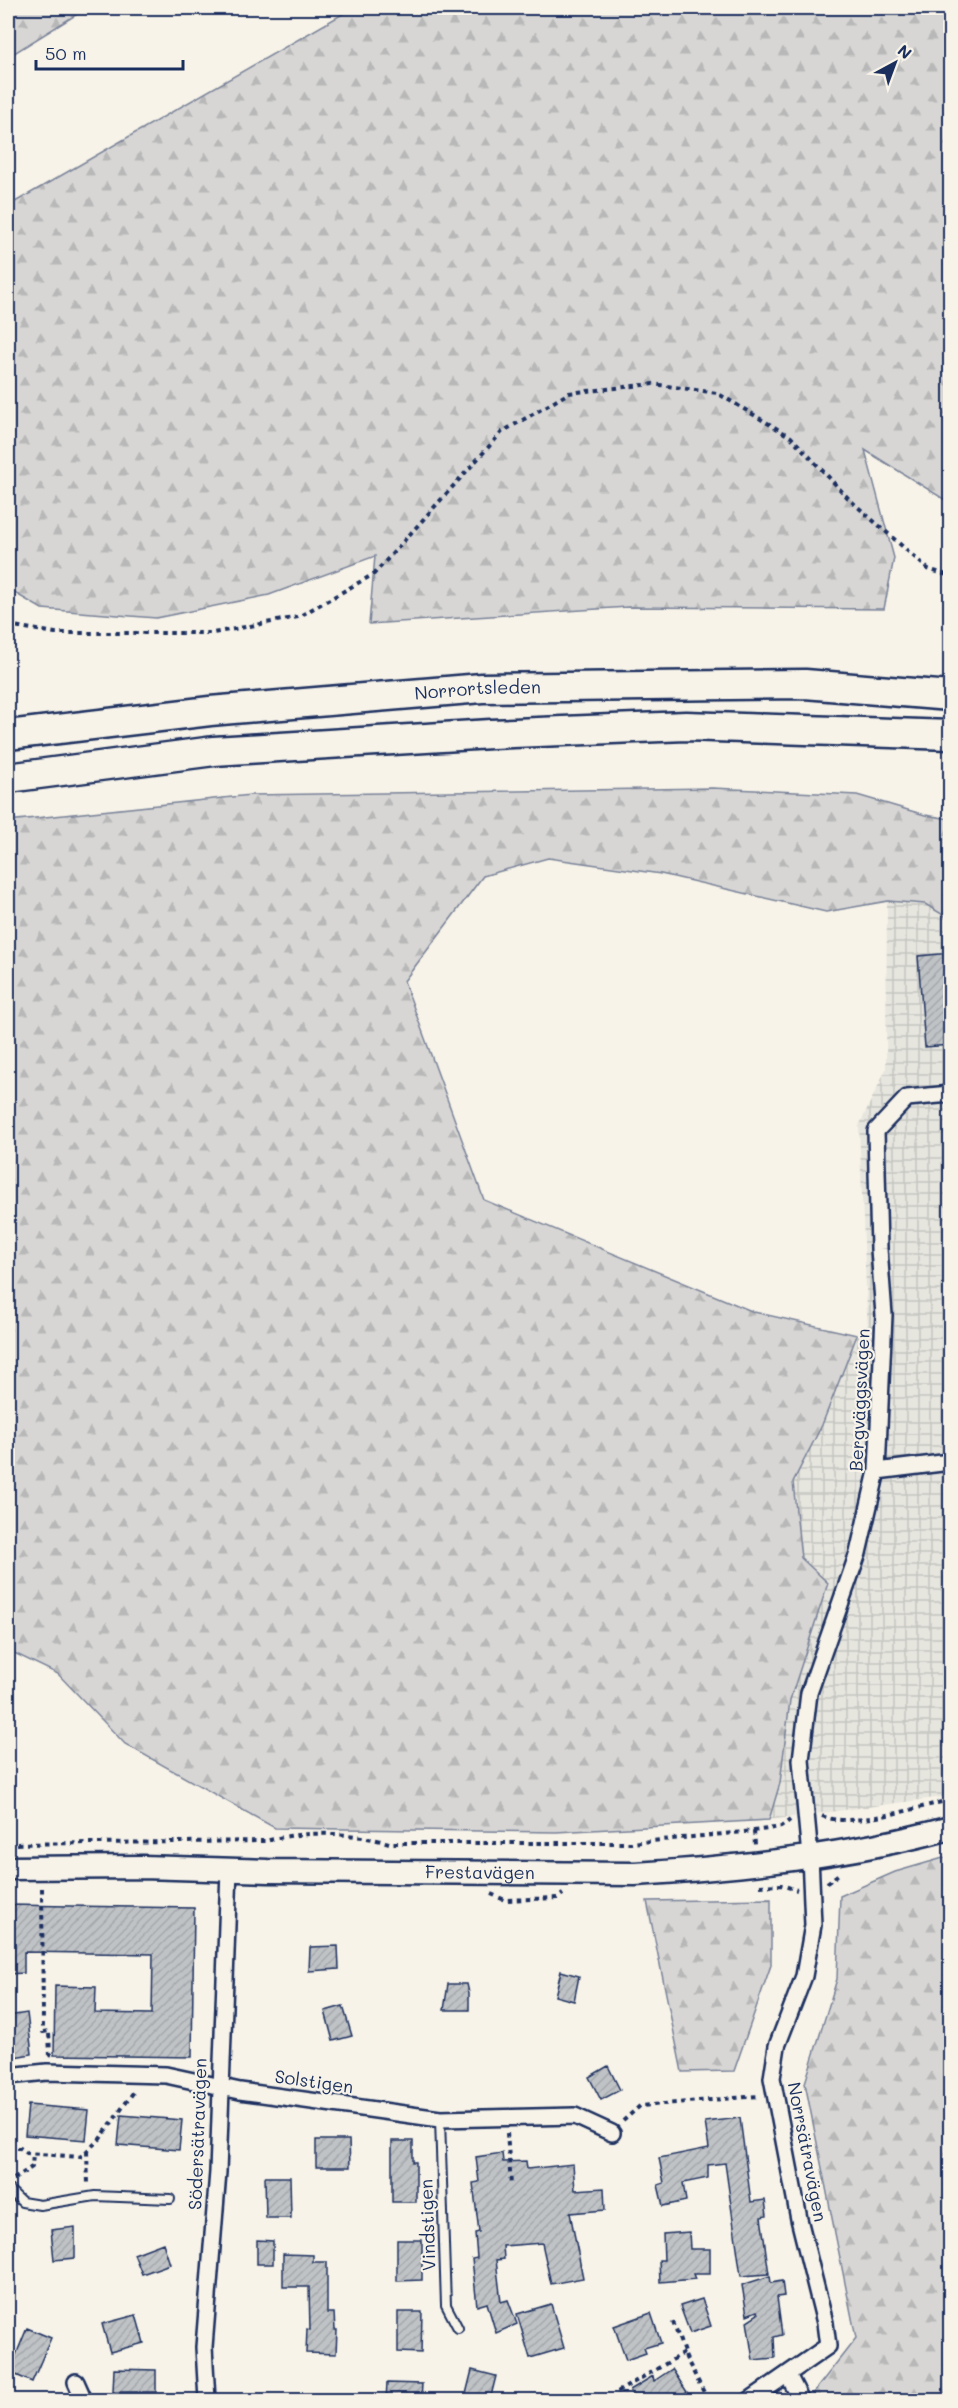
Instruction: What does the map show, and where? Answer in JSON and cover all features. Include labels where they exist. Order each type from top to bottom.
[{"type":"highway","name":"Norrortsleden","points":[[8,735],[210,711],[482,688],[805,684],[951,696]]},
{"type":"highway","points":[[8,778],[214,751],[491,734],[686,726],[951,735]]},
{"type":"street","name":"Bergväggsvägen","points":[[810,1856],[801,1760],[809,1693],[858,1553],[878,1471],[884,1315],[879,1249],[876,1131],[907,1098],[951,1094]]},
{"type":"street","points":[[878,1471],[951,1462]]},
{"type":"street","name":"Frestavägen","points":[[8,1868],[143,1867],[635,1874],[685,1871],[810,1856],[903,1841],[951,1828]]},
{"type":"street","name":"Norrsätravägen","points":[[788,2375],[828,2346],[825,2324],[799,2219],[772,2078],[777,2046],[804,1976],[813,1925],[810,1856]]},
{"type":"street","name":"Södersätravägen","points":[[207,2400],[204,2347],[218,2172],[229,1870]]},
{"type":"street","name":"Solstigen","points":[[8,2076],[47,2072],[166,2075],[240,2091],[440,2119],[575,2116],[612,2133]]},
{"type":"street","points":[[750,2400],[788,2375],[801,2400]]},
{"type":"street","points":[[76,2382],[84,2400]]},
{"type":"lane","name":"Vindstigen","points":[[440,2119],[446,2305],[458,2328]]},
{"type":"lane","points":[[8,2190],[22,2202],[40,2205],[95,2196],[170,2199]]},
{"type":"path","points":[[8,626],[55,633],[213,633],[298,617],[374,574],[502,432],[569,393],[653,384],[717,393],[791,437],[850,500],[928,569],[951,576]]},
{"type":"path","points":[[8,1844],[266,1841],[289,1835],[364,1835],[389,1843],[631,1843],[781,1827],[806,1809],[830,1820],[857,1821],[951,1800]]},
{"type":"path","points":[[42,1887],[43,2032],[49,2031],[50,2064]]},
{"type":"path","points":[[8,2148],[20,2148],[33,2154],[80,2157],[100,2139],[146,2075]]},
{"type":"path","points":[[612,2133],[640,2106],[775,2094]]},
{"type":"path","points":[[506,2117],[511,2185]]},
{"type":"path","points":[[87,2151],[87,2177]]},
{"type":"path","points":[[8,2184],[32,2167],[33,2154]]},
{"type":"path","points":[[673,2322],[684,2353],[708,2400]]},
{"type":"path","points":[[625,2400],[619,2391],[684,2353]]},
{"type":"shaded area","points":[[887,901],[925,904],[950,919],[950,1796],[769,1820],[780,1783],[790,1700],[828,1583],[801,1558],[793,1482],[822,1425],[857,1335],[868,1334],[859,1126],[886,1069]]},
{"type":"green space","points":[[8,8],[87,8],[8,57]]},
{"type":"green space","points":[[353,8],[945,8],[950,20],[950,503],[865,450],[894,558],[884,609],[628,607],[369,624],[375,556],[269,595],[156,618],[42,609],[8,589],[8,206]]},
{"type":"green space","points":[[712,788],[857,795],[925,815],[950,819],[950,919],[925,904],[888,901],[826,912],[661,874],[548,858],[483,876],[404,981],[484,1200],[754,1312],[857,1335],[822,1425],[793,1482],[801,1558],[828,1583],[790,1700],[780,1783],[769,1820],[556,1832],[275,1828],[125,1744],[58,1674],[8,1650],[8,821],[251,795]]},
{"type":"green space","points":[[950,1856],[950,2400],[818,2400],[813,2393],[856,2338],[805,2083],[837,1979],[840,1896],[895,1872]]},
{"type":"green space","points":[[771,1899],[771,1965],[734,2071],[682,2072],[647,1901]]},
{"type":"building","points":[[951,953],[951,1045],[925,1047],[918,956]]},
{"type":"building","points":[[8,1905],[194,1908],[192,2057],[54,2055],[55,1986],[96,1987],[95,2013],[152,2014],[153,1954],[24,1952],[24,1973],[8,1974]]},
{"type":"building","points":[[338,1946],[339,1969],[309,1971],[310,1947]]},
{"type":"building","points":[[561,1971],[579,1976],[574,2001],[555,1996]]},
{"type":"building","points":[[448,1984],[467,1984],[469,2010],[444,2010]]},
{"type":"building","points":[[343,2006],[352,2036],[333,2041],[325,2011]]},
{"type":"building","points":[[27,2013],[32,2054],[8,2058],[8,2016]]},
{"type":"building","points":[[608,2066],[620,2090],[601,2100],[589,2077]]},
{"type":"building","points":[[28,2105],[89,2110],[86,2140],[25,2135]]},
{"type":"building","points":[[121,2115],[182,2120],[179,2150],[118,2145]]},
{"type":"building","points":[[740,2118],[751,2202],[765,2200],[767,2216],[761,2217],[769,2274],[741,2276],[725,2163],[708,2165],[708,2178],[683,2183],[686,2201],[663,2206],[658,2185],[664,2183],[659,2158],[709,2148],[705,2122]]},
{"type":"building","points":[[316,2140],[349,2140],[350,2167],[316,2167]]},
{"type":"building","points":[[392,2141],[413,2141],[413,2162],[416,2162],[416,2202],[392,2202]]},
{"type":"building","points":[[502,2153],[503,2162],[526,2161],[527,2169],[573,2164],[575,2190],[604,2188],[605,2210],[570,2213],[583,2278],[551,2284],[542,2243],[503,2246],[504,2259],[496,2260],[501,2302],[508,2300],[517,2324],[496,2333],[487,2303],[477,2306],[472,2259],[477,2258],[475,2233],[479,2232],[473,2183],[479,2182],[476,2157]]},
{"type":"building","points":[[265,2177],[290,2177],[291,2218],[266,2218]]},
{"type":"building","points":[[75,2227],[75,2258],[54,2260],[51,2230]]},
{"type":"building","points":[[689,2232],[690,2249],[710,2249],[710,2274],[693,2274],[695,2279],[660,2282],[659,2260],[664,2260],[663,2234]]},
{"type":"building","points":[[257,2240],[273,2241],[273,2264],[257,2264]]},
{"type":"building","points":[[397,2240],[422,2240],[422,2280],[397,2281]]},
{"type":"building","points":[[163,2243],[170,2264],[142,2274],[134,2254]]},
{"type":"building","points":[[283,2254],[313,2255],[313,2262],[327,2262],[327,2313],[334,2313],[335,2330],[337,2330],[336,2354],[306,2353],[307,2329],[310,2330],[309,2287],[283,2287]]},
{"type":"building","points":[[770,2276],[771,2283],[782,2281],[784,2296],[777,2297],[782,2335],[774,2337],[775,2358],[753,2360],[747,2321],[758,2314],[757,2311],[747,2315],[742,2285]]},
{"type":"building","points":[[702,2299],[711,2326],[690,2333],[680,2306]]},
{"type":"building","points":[[551,2304],[564,2348],[530,2358],[517,2314]]},
{"type":"building","points":[[398,2312],[422,2312],[421,2353],[398,2352]]},
{"type":"building","points":[[651,2313],[661,2343],[644,2348],[646,2353],[626,2360],[614,2326]]},
{"type":"building","points":[[136,2315],[144,2343],[110,2352],[102,2324]]},
{"type":"building","points":[[27,2328],[51,2338],[32,2382],[9,2372]]},
{"type":"building","points":[[114,2369],[156,2370],[156,2392],[113,2392]]},
{"type":"building","points":[[672,2369],[687,2392],[673,2400],[636,2400],[630,2390],[653,2376],[654,2381]]},
{"type":"building","points":[[472,2370],[496,2376],[490,2400],[465,2398]]},
{"type":"building","points":[[387,2383],[422,2384],[421,2400],[386,2400]]}]
